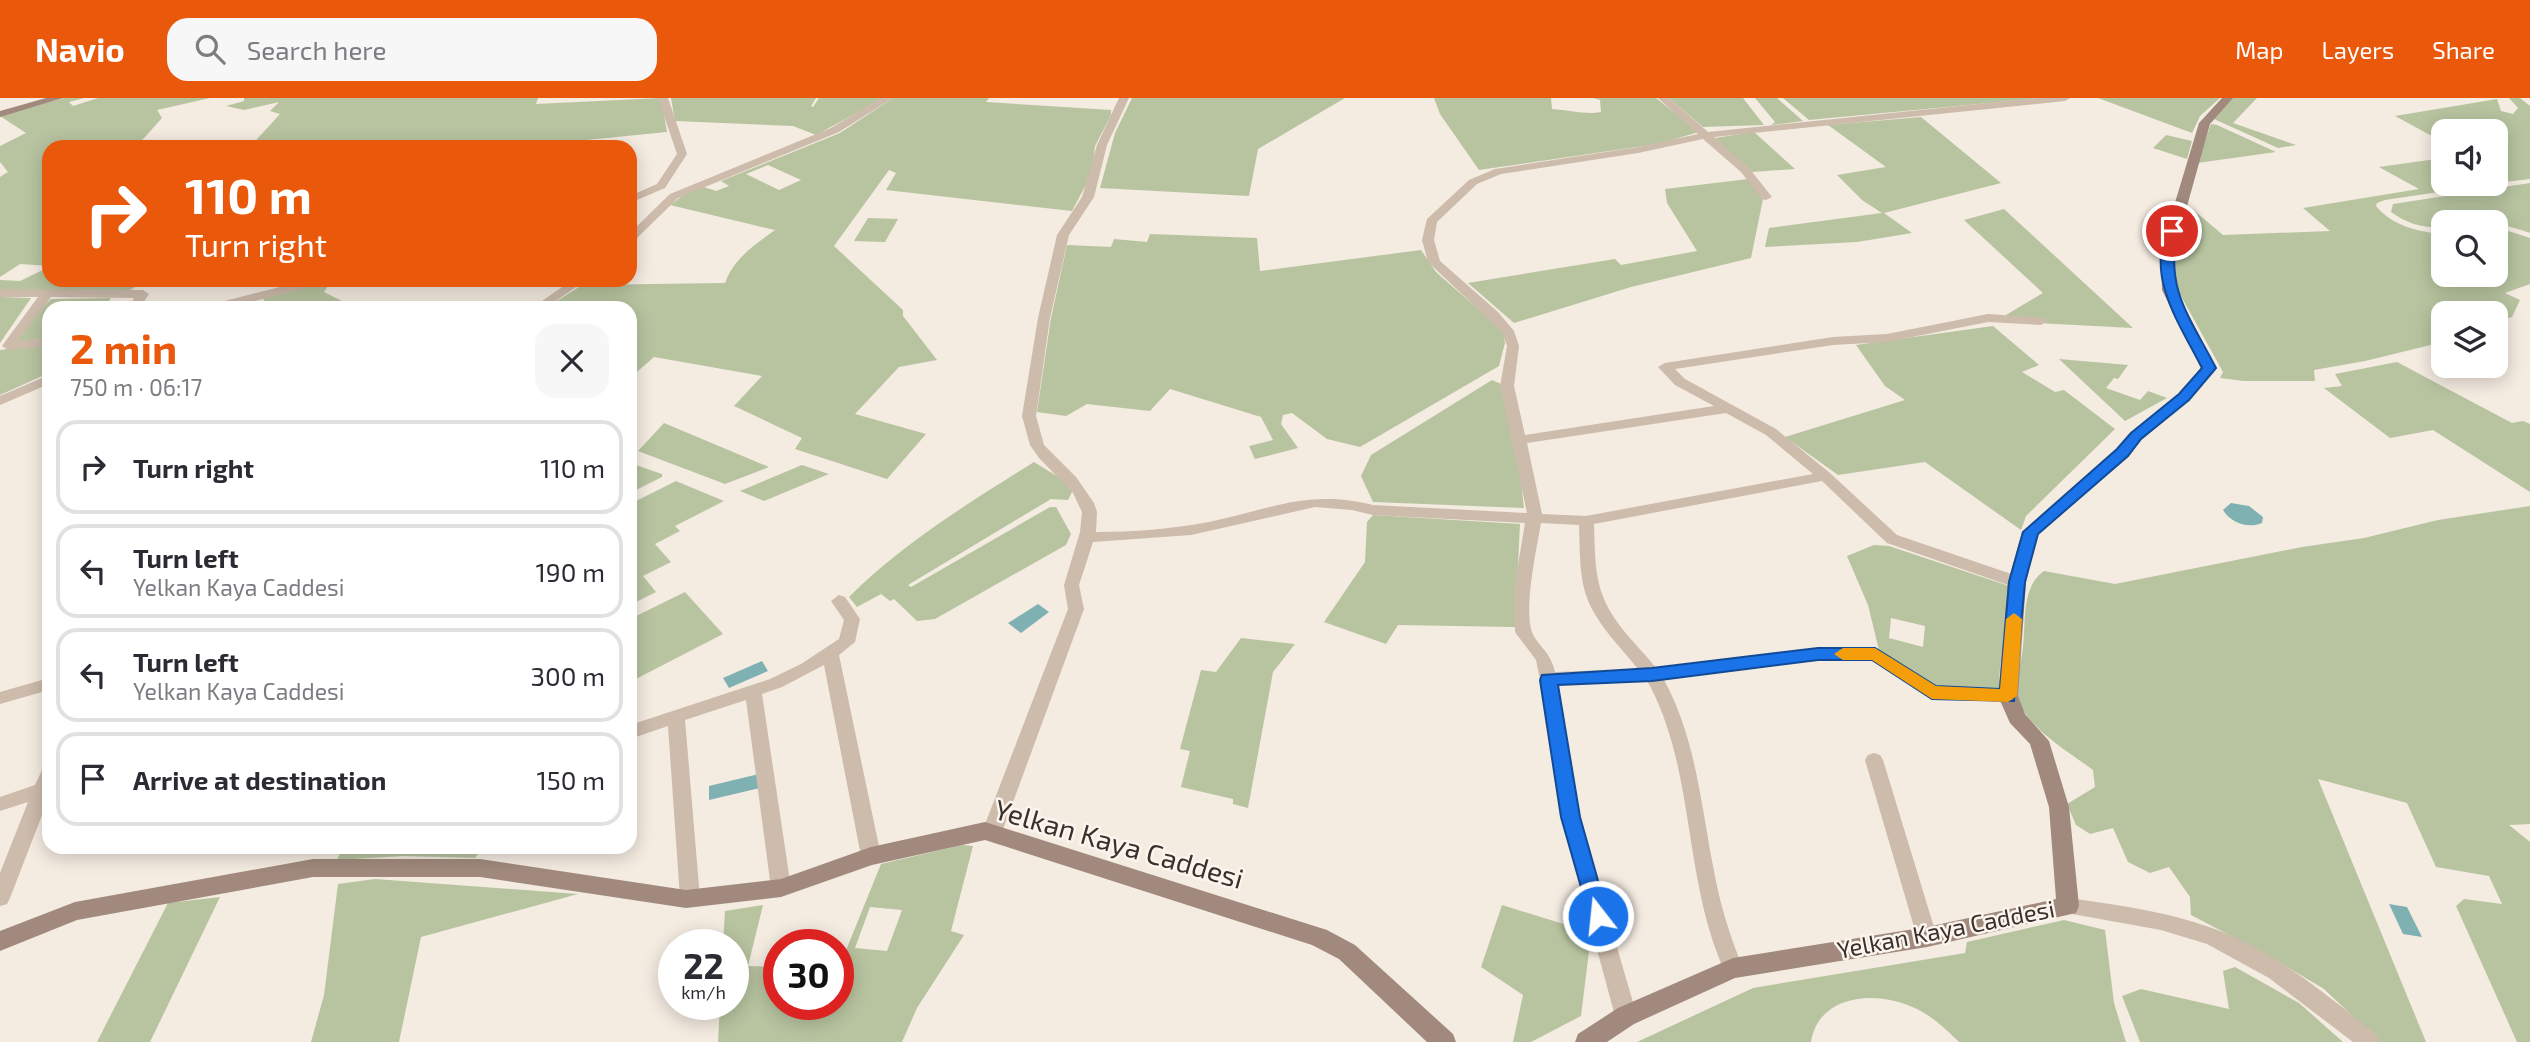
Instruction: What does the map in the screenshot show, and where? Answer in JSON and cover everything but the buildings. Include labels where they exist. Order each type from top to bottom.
[{"type":"street","points":[[0,114],[58,98]]},
{"type":"street","points":[[637,197],[653,191],[668,179],[681,155],[663,98]]},
{"type":"street","points":[[637,232],[674,196],[835,130],[888,98]]},
{"type":"street","points":[[992,832],[1076,609],[1071,585],[1086,537],[1089,506],[1074,483],[1040,454],[1030,431],[1029,416],[1044,318],[1063,235],[1088,197],[1102,145],[1124,98]]},
{"type":"street","points":[[1663,98],[1745,170],[1766,197]]},
{"type":"street","points":[[1626,1016],[1570,817],[1544,659],[1523,632],[1522,583],[1535,511],[1527,464],[1507,386],[1513,346],[1508,331],[1434,262],[1428,240],[1431,221],[1486,174],[1638,150],[1707,135],[2065,98]]},
{"type":"street","points":[[1548,680],[1652,675],[1818,654],[1875,654],[1932,692],[2008,696],[2017,582],[2030,532],[2123,453],[2136,436],[2184,397],[2209,368],[2169,290],[2168,249],[2205,123],[2228,98]]},
{"type":"street","points":[[653,191],[674,196]]},
{"type":"street","points":[[260,301],[301,287]]},
{"type":"street","points":[[548,301],[570,287]]},
{"type":"street","points":[[0,293],[143,294],[138,301]]},
{"type":"street","points":[[4,346],[47,295]]},
{"type":"street","points":[[2017,582],[1892,539],[1799,452],[1730,408],[1680,383],[1665,367],[1833,341],[1888,338],[1988,318],[2041,321]]},
{"type":"street","points":[[4,346],[42,343]]},
{"type":"street","points":[[0,401],[42,382]]},
{"type":"street","points":[[1519,440],[1730,408]]},
{"type":"street","points":[[1086,537],[1190,529],[1227,523],[1276,507],[1311,502],[1356,505],[1373,510],[1587,521],[1825,476]]},
{"type":"street","points":[[1587,521],[1591,579],[1596,601],[1664,695],[1691,780],[1718,937],[1733,968]]},
{"type":"street","points":[[637,730],[753,691],[807,668],[847,642],[852,619],[839,601]]},
{"type":"street","points":[[830,652],[871,856]]},
{"type":"street","points":[[0,698],[42,686]]},
{"type":"street","points":[[753,691],[781,888]]},
{"type":"street","name":"Yelkan Kaya Caddesi","points":[[1587,1042],[1626,1016],[1733,968],[1927,937],[2068,906],[2059,807],[2039,741],[2017,718],[2008,696]]},
{"type":"street","points":[[676,717],[690,898]]},
{"type":"street","points":[[1874,760],[1927,937]]},
{"type":"street","points":[[0,804],[42,783]]},
{"type":"street","points":[[0,898],[42,791]]},
{"type":"street","name":"Yelkan Kaya Caddesi","points":[[0,942],[75,911],[313,869],[480,868],[690,898],[781,888],[871,856],[962,834],[992,832],[1319,937],[1347,952],[1444,1042]]},
{"type":"street","points":[[2068,906],[2122,914],[2213,938],[2281,974],[2370,1042]]},
{"type":"green space","points":[[64,98],[84,98],[69,102],[73,106],[98,98],[210,98],[157,110],[162,118],[142,140],[42,140],[42,266],[20,264],[0,277],[0,177],[8,172],[0,162],[0,146],[26,133],[0,116]]},
{"type":"green space","points":[[244,98],[538,98],[536,104],[661,98],[667,132],[586,140],[256,140],[280,114],[270,111],[279,102],[244,110],[226,106],[244,101]]},
{"type":"green space","points":[[671,98],[816,98],[811,106],[813,107],[819,98],[884,98],[816,135],[793,126],[675,121]]},
{"type":"green space","points":[[893,98],[989,98],[986,102],[1111,110],[1095,146],[1092,173],[1072,211],[886,190],[896,173],[889,170],[834,246],[903,310],[903,316],[937,360],[899,367],[855,414],[926,434],[887,479],[795,449],[802,438],[734,406],[762,376],[654,357],[637,372],[637,301],[557,301],[579,287],[725,283],[740,259],[775,230],[670,205],[685,194],[704,187],[716,191],[729,186],[721,181],[840,133]],"holes":[[[768,165],[801,180],[779,190],[746,174]]]},
{"type":"green space","points":[[1132,98],[1345,98],[1258,149],[1249,196],[1100,188],[1115,133]]},
{"type":"green space","points":[[1434,98],[1551,98],[1552,109],[1590,113],[1601,112],[1600,100],[1593,98],[1656,98],[1699,132],[1657,144],[1479,170],[1440,114]]},
{"type":"green space","points":[[1669,98],[1743,98],[1764,125],[1703,127]]},
{"type":"green space","points":[[1755,98],[1777,98],[1803,121],[1771,125],[1775,122]]},
{"type":"green space","points":[[1783,98],[2043,98],[1809,120]]},
{"type":"green space","points":[[2098,98],[2220,98],[2200,116],[2192,133]]},
{"type":"green space","points":[[2232,98],[2257,98],[2233,123],[2296,145],[2278,148],[2214,119]]},
{"type":"green space","points":[[2509,98],[2520,98],[2530,106],[2530,179],[2508,182],[2508,119],[2431,119],[2431,136],[2395,116],[2497,99],[2501,111],[2513,114],[2518,108]]},
{"type":"green space","points":[[1921,117],[2001,183],[1884,213],[1912,233],[1857,242],[1765,247],[1769,228],[1882,213],[1862,200],[1837,175],[1886,167],[1828,125]]},
{"type":"green space","points":[[2211,124],[2217,125],[2276,152],[2197,163]]},
{"type":"green space","points":[[1754,132],[1795,169],[1752,172],[1715,138]]},
{"type":"green space","points":[[2166,135],[2192,141],[2187,159],[2153,148]]},
{"type":"green space","points":[[2431,160],[2431,193],[2385,200],[2376,206],[2390,219],[2406,227],[2431,233],[2431,287],[2508,287],[2508,231],[2530,238],[2530,284],[2505,293],[2520,300],[2512,317],[2508,318],[2508,301],[2431,301],[2431,345],[2314,370],[2315,381],[2244,381],[2220,378],[2223,372],[2176,287],[2176,252],[2191,208],[2223,235],[2330,231],[2303,208],[2419,189],[2379,167]]},
{"type":"green space","points":[[1748,179],[1763,199],[1751,258],[1631,287],[1514,323],[1468,283],[1615,259],[1621,265],[1697,251],[1667,203],[1665,189]]},
{"type":"green space","points":[[2530,183],[2530,233],[2508,226],[2508,210],[2431,210],[2431,227],[2403,220],[2391,212],[2393,204],[2445,196],[2508,196],[2508,186]]},
{"type":"green space","points":[[2004,209],[2133,328],[1996,321],[2043,293],[1964,220]]},
{"type":"green space","points":[[868,218],[898,219],[885,242],[854,241]]},
{"type":"green space","points":[[1150,234],[1257,238],[1260,271],[1421,250],[1436,272],[1503,331],[1505,343],[1499,366],[1360,447],[1327,439],[1292,413],[1283,415],[1281,424],[1298,448],[1255,459],[1249,446],[1273,440],[1261,417],[1170,389],[1150,411],[1087,404],[1066,416],[1037,412],[1051,318],[1067,245],[1111,247],[1114,239],[1147,242]]},
{"type":"green space","points":[[42,270],[42,287],[135,287],[128,291],[0,291],[0,280],[20,281]]},
{"type":"green space","points":[[306,287],[327,287],[324,292],[342,301],[264,301],[263,297]]},
{"type":"green space","points":[[0,297],[31,298],[0,343]]},
{"type":"green space","points":[[111,298],[109,301],[49,301]]},
{"type":"green space","points":[[42,307],[42,339],[16,342]]},
{"type":"green space","points":[[1993,326],[2039,365],[2022,372],[2055,392],[2064,390],[2115,429],[2026,516],[2021,530],[1925,462],[1838,475],[1785,437],[1905,400],[1885,386],[1856,345]]},
{"type":"green space","points":[[42,345],[42,376],[0,395],[0,350]]},
{"type":"green space","points":[[2059,359],[2128,365],[2118,379],[2114,378],[2106,388],[2140,400],[2148,391],[2167,398],[2125,421]]},
{"type":"green space","points":[[2397,362],[2512,423],[2523,421],[2530,424],[2530,492],[2433,430],[2390,438],[2324,388],[2342,386],[2335,374]]},
{"type":"green space","points":[[1492,380],[1501,384],[1519,465],[1524,508],[1373,502],[1361,476],[1371,455]]},
{"type":"green space","points":[[664,423],[769,467],[725,484],[638,451]]},
{"type":"green space","points":[[1034,462],[1068,483],[1073,490],[1068,500],[1051,499],[908,585],[911,587],[1050,507],[1056,507],[1071,534],[1066,545],[935,619],[917,621],[894,599],[890,601],[881,594],[857,607],[849,597],[915,541]]},
{"type":"green space","points":[[637,465],[662,474],[662,477],[637,490]]},
{"type":"green space","points":[[802,465],[829,474],[764,501],[740,491]]},
{"type":"green space","points":[[676,481],[724,501],[675,526],[680,531],[655,544],[671,562],[643,576],[656,592],[637,602],[637,500]]},
{"type":"green space","points":[[2530,506],[2530,824],[2509,825],[2530,842],[2530,1042],[2517,1042],[2456,906],[2464,899],[2502,904],[2489,876],[2436,867],[2407,803],[2318,779],[2426,1042],[2380,1042],[2324,989],[2191,915],[2190,897],[2169,867],[2150,873],[2128,862],[2113,828],[2090,834],[2076,825],[2067,804],[2095,787],[2093,770],[2038,728],[2023,710],[2017,695],[2028,595],[2031,586],[2044,571],[2115,584],[2302,547],[2364,538],[2438,520]]},
{"type":"green space","points":[[1373,515],[1520,524],[1515,627],[1398,625],[1386,644],[1324,622],[1365,562],[1367,522]]},
{"type":"green space","points":[[1874,545],[1889,546],[2009,586],[1999,678],[2002,691],[1934,686],[1879,650],[1868,605],[1847,556]],"holes":[[[1891,618],[1925,626],[1923,647],[1889,638]]]},
{"type":"green space","points":[[685,592],[723,634],[637,678],[637,616]]},
{"type":"green space","points":[[1241,638],[1295,644],[1273,672],[1248,808],[1233,804],[1233,799],[1181,787],[1190,751],[1180,749],[1201,670],[1216,672]]},
{"type":"green space","points":[[962,845],[973,846],[951,931],[964,935],[917,1008],[902,1042],[718,1042],[719,1020],[749,1020],[749,966],[763,966],[763,1020],[854,1020],[854,931],[881,864]],"holes":[[[870,907],[902,910],[887,951],[855,948]]]},
{"type":"green space","points":[[340,854],[478,854],[475,858],[403,856],[337,860]]},
{"type":"green space","points":[[375,879],[578,894],[421,937],[399,1042],[311,1042],[324,995],[338,884]]},
{"type":"green space","points":[[220,897],[150,1042],[97,1042],[168,903]]},
{"type":"green space","points":[[763,905],[749,962],[749,929],[724,929],[725,911]]},
{"type":"green space","points":[[1502,905],[1573,927],[1592,927],[1581,1016],[1531,1042],[1513,1042],[1523,995],[1481,967]]},
{"type":"green space","points":[[2064,920],[2105,930],[2114,1003],[2126,1042],[1959,1042],[1917,1009],[1886,999],[1869,998],[1838,1005],[1826,1013],[1816,1025],[1811,1042],[1637,1042],[1753,988],[1965,953],[1967,942]]},
{"type":"green space","points":[[2235,967],[2299,1003],[2343,1042],[2140,1042],[2122,996],[2141,989],[2229,1009],[2223,971]]},
{"type":"water","points":[[2231,503],[2249,506],[2263,517],[2262,523],[2246,525],[2235,521],[2223,510]]},
{"type":"water","points":[[1038,604],[1049,612],[1021,633],[1008,623]]},
{"type":"water","points":[[762,661],[768,671],[729,688],[723,678]]},
{"type":"water","points":[[759,774],[760,788],[709,800],[709,786]]},
{"type":"water","points":[[2389,904],[2407,907],[2422,937],[2403,934]]},
{"type":"slow traffic","points":[[1843,654],[1875,654],[1917,685],[1932,692],[2008,696],[2014,619]]},
{"type":"route","points":[[1598,916],[1570,817],[1556,715],[1548,680],[1652,675],[1818,654],[1875,654],[1917,685],[1932,692],[2008,696],[2017,582],[2030,532],[2123,453],[2136,436],[2203,379],[2209,368],[2169,290],[2168,249],[2172,231]]}]
